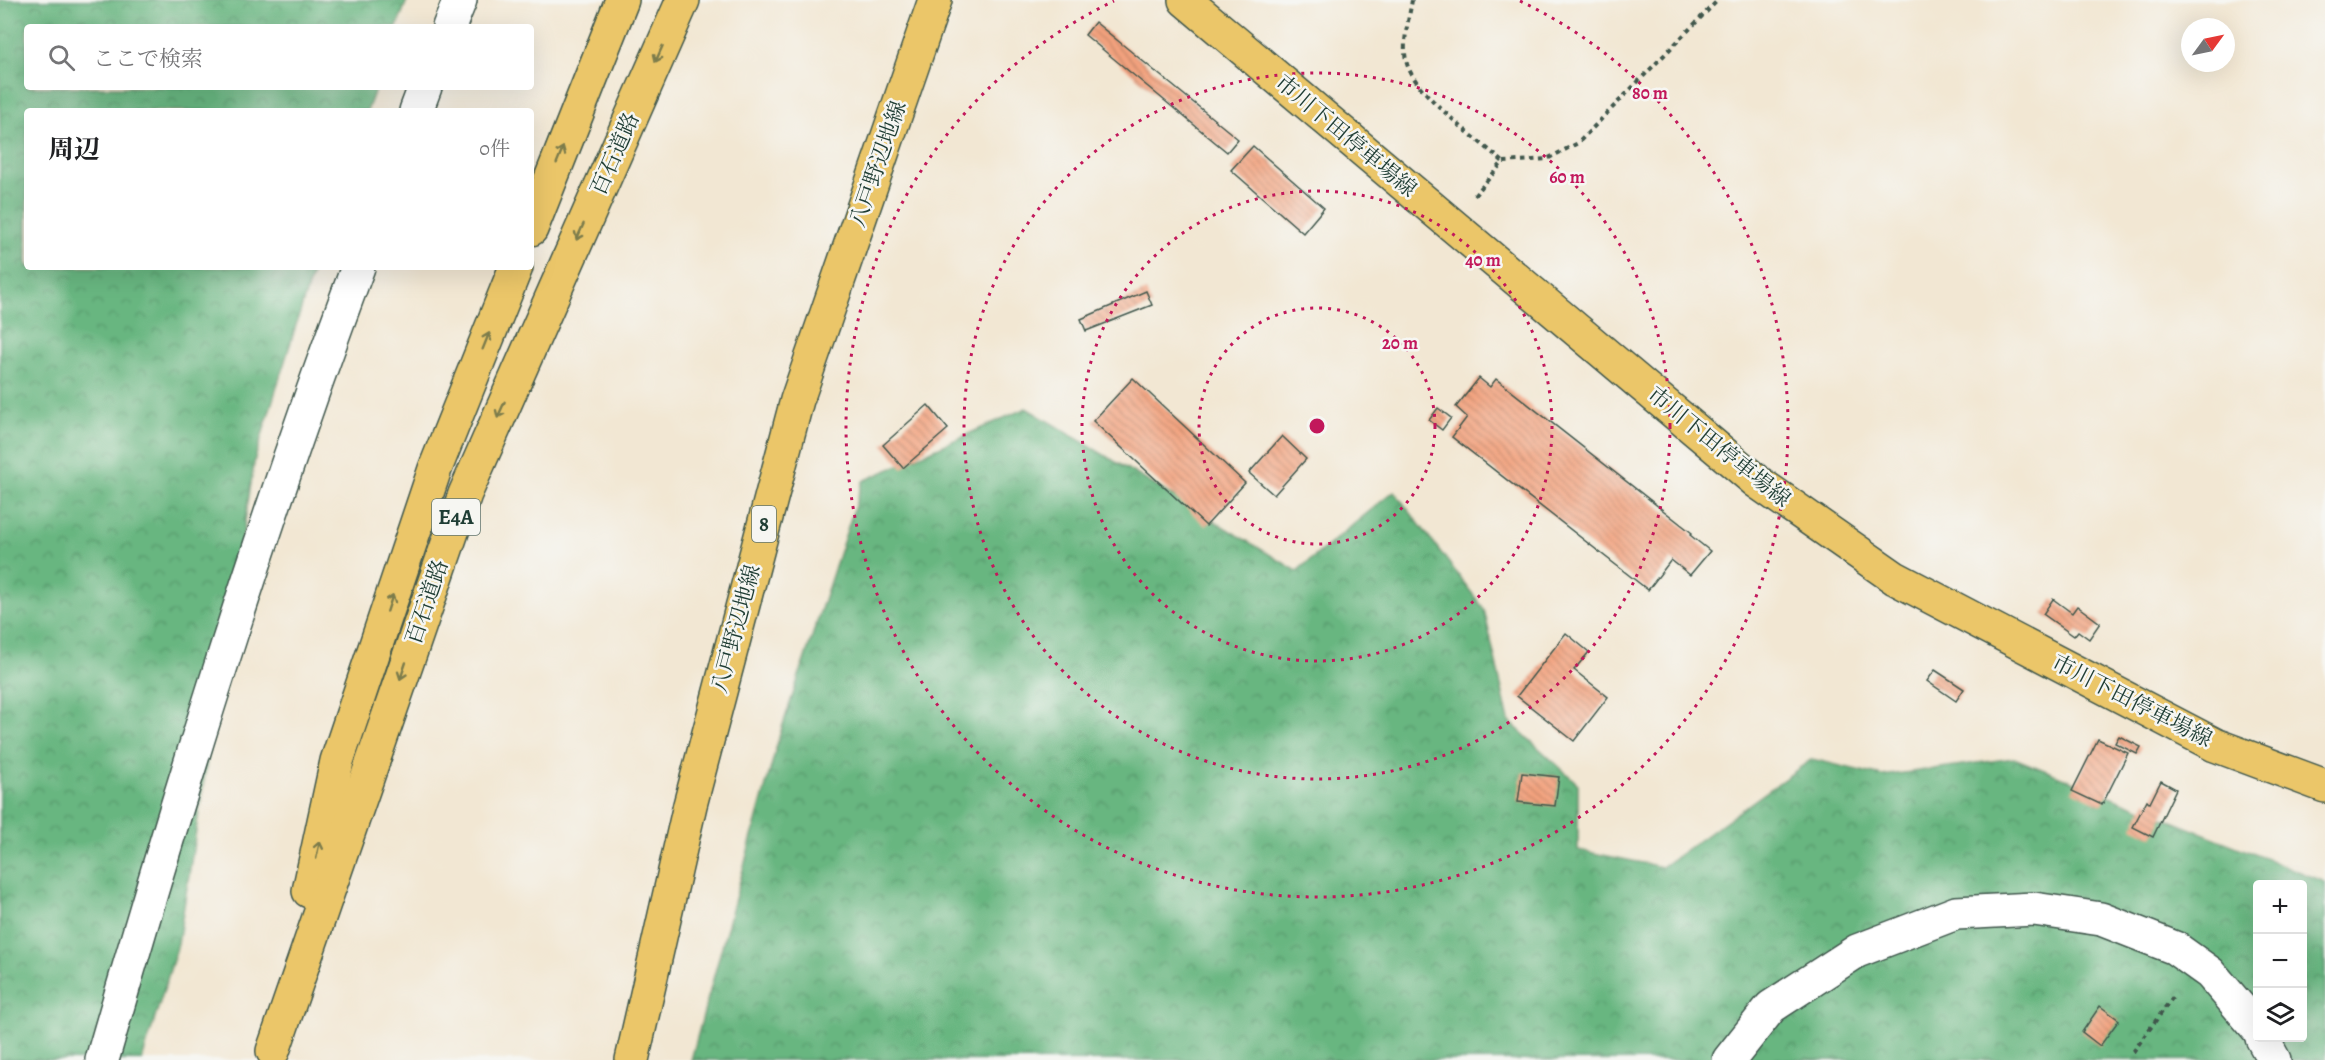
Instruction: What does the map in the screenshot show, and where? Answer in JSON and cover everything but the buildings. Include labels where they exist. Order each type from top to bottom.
[{"type":"main road","points":[[534,221],[622,0]]},
{"type":"main road","name":"百石道路","points":[[272,1056],[465,494],[683,0]]},
{"type":"main road","name":"八戸野辺地線","points":[[632,1060],[690,805],[797,400],[935,0]]},
{"type":"main road","name":"市川下田停車場線","points":[[1185,0],[1756,481],[1895,578],[2215,745],[2325,786]]},
{"type":"main road","name":"百石道路","points":[[272,1056],[337,761],[435,469],[515,270]]},
{"type":"street","points":[[450,24],[460,0]]},
{"type":"street","points":[[417,108],[424,90]]},
{"type":"street","points":[[102,1060],[157,869],[253,571],[320,369],[357,270]]},
{"type":"street","points":[[1730,1060],[1771,1007],[1857,951],[1956,914],[2034,909],[2101,919],[2175,948],[2210,973],[2253,1023]]},
{"type":"street","points":[[2264,1042],[2274,1060]]},
{"type":"path","points":[[1412,0],[1405,42],[1407,64],[1422,90],[1503,162]]},
{"type":"path","points":[[1450,223],[1503,162],[1547,159],[1578,143],[1718,0]]},
{"type":"path","points":[[2133,1052],[2197,964]]},
{"type":"green space","points":[[0,0],[407,0],[398,24],[24,24],[24,90],[375,90],[368,108],[24,108],[24,270],[313,270],[255,458],[178,944],[142,1060],[0,1060]]},
{"type":"green space","points":[[1026,408],[1297,571],[1394,491],[1484,609],[1509,721],[1578,784],[1578,850],[1662,867],[1812,759],[1882,776],[2014,758],[2325,882],[2325,1060],[691,1060],[780,734],[863,481]]}]
